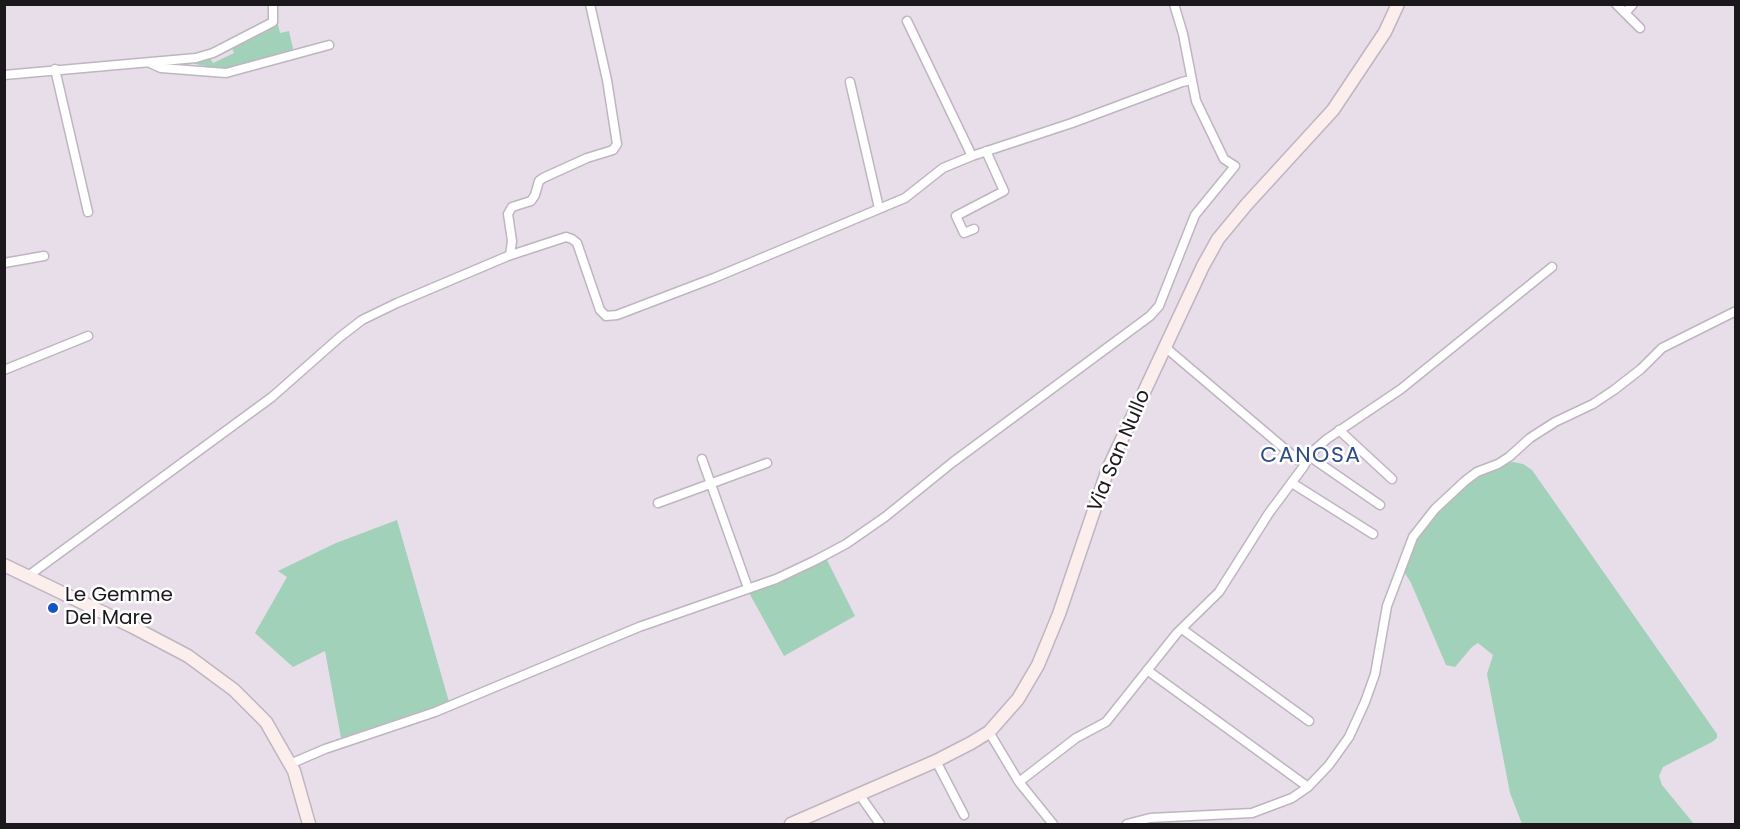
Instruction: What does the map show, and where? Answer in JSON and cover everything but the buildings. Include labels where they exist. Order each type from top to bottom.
[{"type":"street","points":[[4,75],[196,58],[213,53],[273,22],[273,4]]},
{"type":"street","points":[[510,255],[512,241],[508,214],[512,207],[531,201],[539,181],[543,178],[587,158],[613,150],[616,144],[607,80],[590,4]]},
{"type":"street","points":[[290,764],[325,748],[446,708],[639,627],[748,588],[814,561],[863,533],[988,436],[1150,316],[1159,306],[1195,214],[1235,166],[1224,159],[1201,113],[1174,4]]},
{"type":"street","name":"Via San Nullo","points":[[791,825],[936,761],[989,732],[1018,699],[1038,665],[1059,614],[1108,469],[1203,266],[1218,239],[1247,204],[1333,110],[1385,32],[1398,4]]},
{"type":"street","points":[[1616,4],[1640,28]]},
{"type":"street","points":[[1625,13],[1633,4]]},
{"type":"street","points":[[907,21],[972,156]]},
{"type":"street","points":[[147,61],[161,68],[226,73],[329,45]]},
{"type":"street","points":[[55,69],[88,212]]},
{"type":"street","points":[[28,576],[272,397],[362,320],[397,303],[510,255],[566,237],[577,243],[600,310],[606,316],[611,316],[684,290],[905,198],[943,168],[972,156],[1191,80]]},
{"type":"street","points":[[850,82],[879,208]]},
{"type":"street","points":[[974,229],[964,233],[956,216],[1004,191],[986,151]]},
{"type":"street","points":[[4,264],[44,256]]},
{"type":"street","points":[[1019,782],[1076,738],[1106,722],[1177,633],[1219,592],[1269,513],[1319,445],[1401,389],[1552,267]]},
{"type":"street","points":[[1127,825],[1150,818],[1252,813],[1292,798],[1308,787],[1329,765],[1349,737],[1365,702],[1375,674],[1387,606],[1413,537],[1419,527],[1465,480],[1509,457],[1530,438],[1555,423],[1593,404],[1641,369],[1662,348],[1736,310]]},
{"type":"street","points":[[4,370],[88,336]]},
{"type":"street","points":[[1165,347],[1298,460],[1309,456]]},
{"type":"street","points":[[1339,430],[1392,478]]},
{"type":"street","points":[[1309,456],[1380,505]]},
{"type":"street","points":[[702,459],[748,588]]},
{"type":"street","points":[[658,503],[767,463]]},
{"type":"street","points":[[1292,483],[1373,534]]},
{"type":"street","points":[[4,565],[188,656],[234,690],[266,722],[294,771],[309,825]]},
{"type":"street","points":[[1182,629],[1309,721]]},
{"type":"street","points":[[1147,670],[1308,787]]},
{"type":"street","points":[[989,732],[1019,782],[1053,825]]},
{"type":"street","points":[[936,761],[964,815]]},
{"type":"street","points":[[860,795],[880,825]]},
{"type":"green space","points":[[278,24],[280,33],[289,31],[294,53],[224,70],[195,64],[194,61],[210,58],[213,63],[234,53],[232,48]]},
{"type":"green space","points":[[1513,462],[1523,464],[1532,470],[1717,734],[1717,738],[1712,742],[1663,767],[1659,776],[1662,785],[1694,824],[1522,824],[1510,793],[1487,674],[1493,655],[1478,643],[1455,667],[1446,665],[1411,583],[1403,570],[1417,538],[1446,503],[1477,478]]},
{"type":"green space","points":[[397,520],[449,702],[341,738],[325,651],[293,667],[255,633],[287,577],[278,571],[336,543]]},
{"type":"green space","points":[[826,558],[855,616],[784,656],[748,591]]},
{"type":"place","name":"Le Gemme Del Mare","points":[[53,608]]},
{"type":"district","name":"CANOSA","points":[[1311,456]]}]
